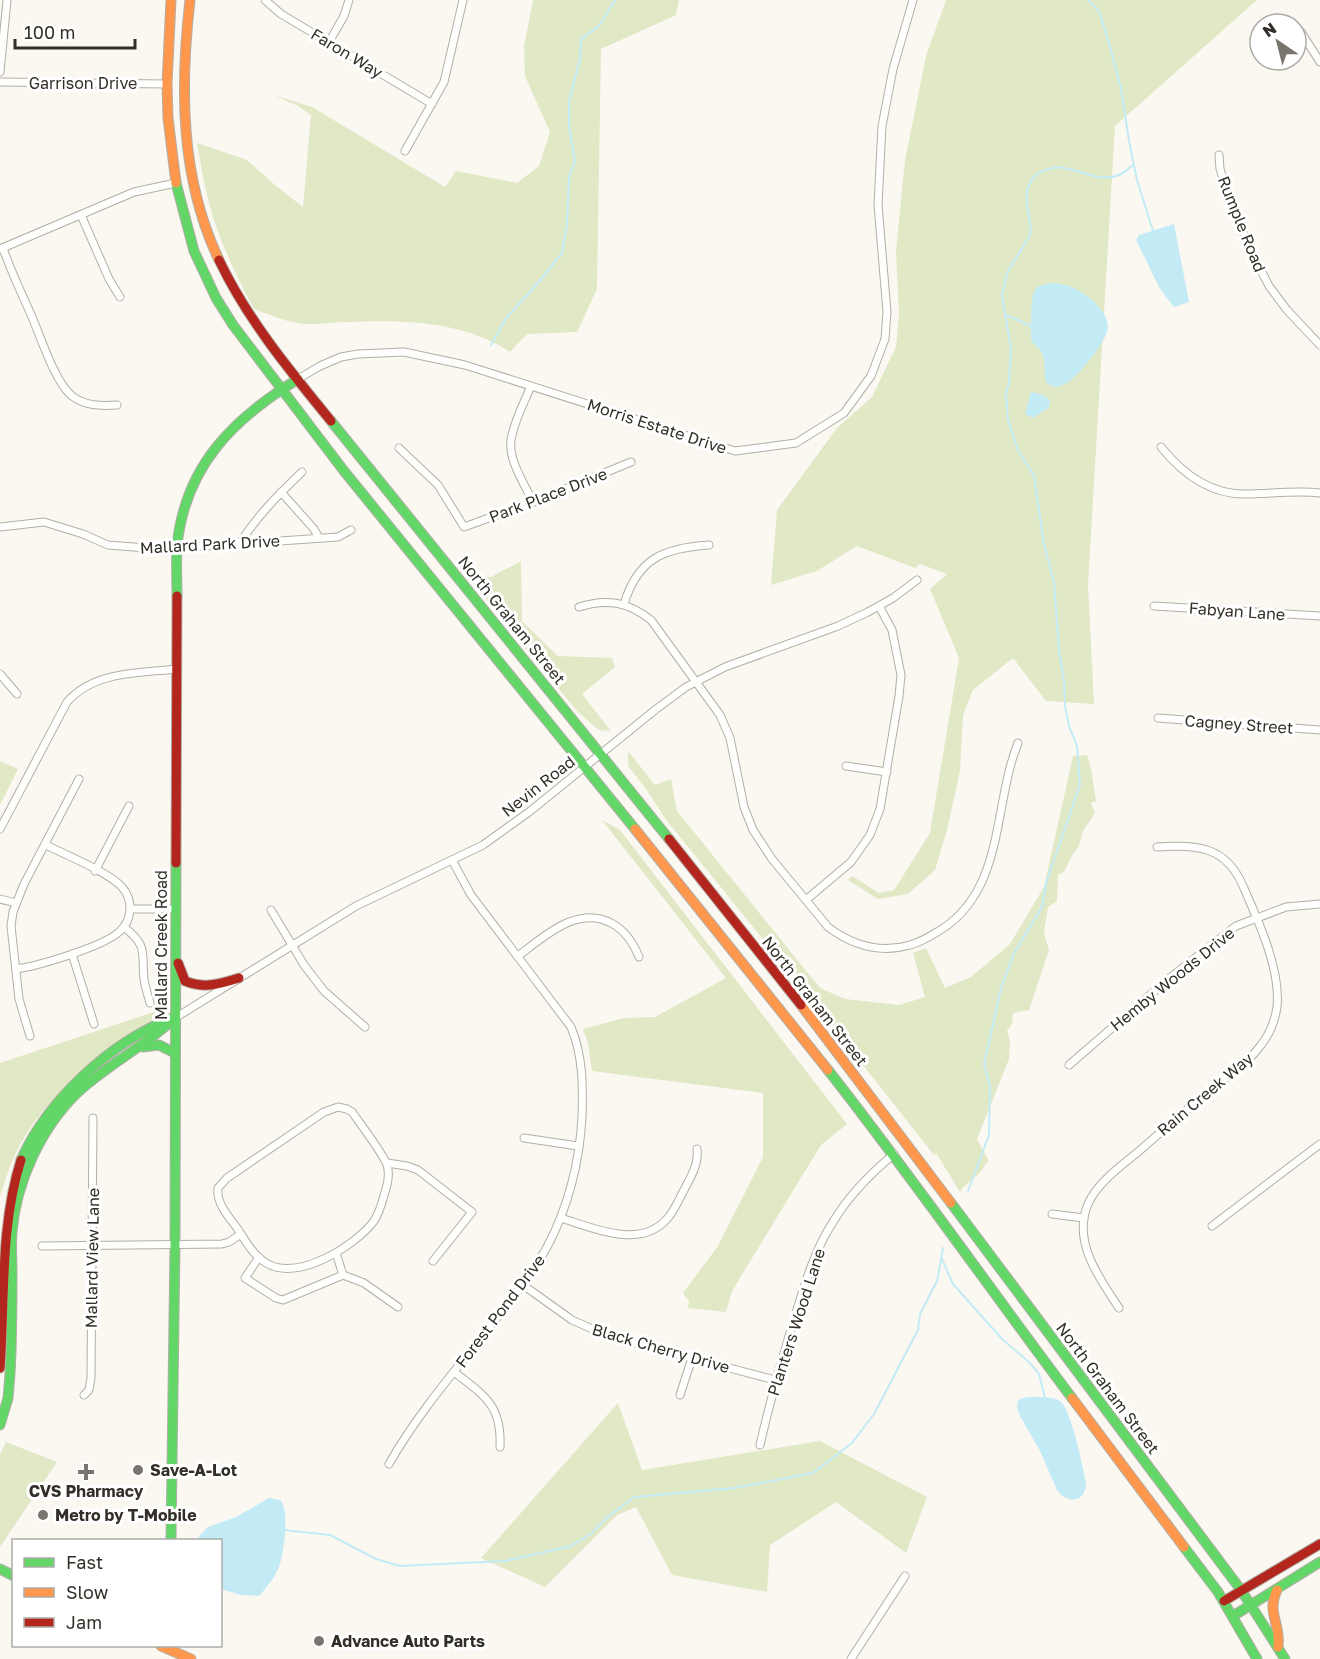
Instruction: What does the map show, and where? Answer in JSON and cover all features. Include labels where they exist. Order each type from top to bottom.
[{"type":"main road","points":[[171,0],[167,84],[168,118],[176,183],[188,233],[203,273],[233,325],[281,389]]},
{"type":"main road","points":[[190,0],[185,37],[185,105],[193,179],[202,218],[226,274],[242,303],[298,379]]},
{"type":"main road","name":"Mallard Creek Road","points":[[171,1535],[175,1245],[177,547],[190,490],[204,463],[234,426],[281,389],[298,379]]},
{"type":"main road","name":"North Graham Street","points":[[298,379],[601,754],[864,1086],[1240,1590],[1285,1659]]},
{"type":"main road","name":"North Graham Street","points":[[281,389],[344,471],[772,998],[894,1154],[1013,1320],[1224,1600],[1257,1659]]},
{"type":"main road","points":[[176,952],[185,981],[203,987],[239,978]]},
{"type":"main road","name":"Nevin Road","points":[[0,1425],[9,1392],[12,1233],[24,1176],[35,1151],[66,1105],[106,1068],[157,1036],[175,1018]]},
{"type":"main road","name":"Nevin Road","points":[[0,1368],[2,1232],[6,1203],[26,1146],[59,1098],[100,1060],[147,1030],[175,1018]]},
{"type":"main road","points":[[138,1048],[159,1045],[175,1053]]},
{"type":"main road","points":[[1224,1600],[1320,1544]]},
{"type":"main road","points":[[1233,1616],[1320,1563]]},
{"type":"main road","points":[[1278,1588],[1272,1598],[1271,1606],[1279,1632],[1278,1647]]},
{"type":"main road","points":[[167,1647],[191,1659]]},
{"type":"street","points":[[0,72],[7,0]]},
{"type":"street","name":"Faron Way","points":[[265,0],[281,14],[432,104]]},
{"type":"street","points":[[328,42],[344,16],[350,0]]},
{"type":"street","points":[[405,151],[449,69],[463,0]]},
{"type":"street","name":"Morris Estate Drive","points":[[298,379],[341,357],[404,352],[465,365],[735,451],[796,443],[844,413],[871,376],[885,339],[887,312],[878,205],[882,126],[893,69],[914,0]]},
{"type":"street","points":[[1308,44],[1320,62]]},
{"type":"street","name":"Garrison Drive","points":[[0,82],[167,84]]},
{"type":"street","name":"Rumple Road","points":[[1219,155],[1224,182],[1255,261],[1278,300],[1320,345]]},
{"type":"street","points":[[117,405],[98,406],[83,402],[64,386],[1,249],[134,192],[176,183]]},
{"type":"street","points":[[81,215],[109,279],[120,297]]},
{"type":"street","points":[[531,386],[510,441],[512,455],[533,502]]},
{"type":"street","name":"Park Place Drive","points":[[399,447],[438,485],[464,527],[631,462]]},
{"type":"street","points":[[1161,447],[1181,470],[1198,481],[1220,490],[1243,494],[1299,491],[1320,493]]},
{"type":"street","points":[[240,543],[253,522],[302,472]]},
{"type":"street","points":[[281,492],[314,529],[319,538]]},
{"type":"street","name":"Mallard Park Drive","points":[[0,527],[44,522],[115,546],[160,549],[338,537],[351,530]]},
{"type":"street","points":[[624,604],[628,590],[638,573],[660,554],[679,548],[709,544]]},
{"type":"street","name":"Nevin Road","points":[[175,1018],[366,901],[483,845],[585,768],[671,697],[725,667],[838,626],[879,606],[917,580]]},
{"type":"street","points":[[579,607],[599,602],[624,604],[651,620],[720,715],[730,738],[744,807],[753,830],[768,853],[828,927],[859,945],[894,949],[912,945],[947,925],[973,900],[986,874],[1011,763],[1018,743]]},
{"type":"street","points":[[806,900],[842,871],[870,835],[880,808],[901,675],[892,630],[879,606]]},
{"type":"street","name":"Fabyan Lane","points":[[1154,606],[1320,616]]},
{"type":"street","points":[[0,829],[51,731],[67,702],[75,693],[94,681],[177,669]]},
{"type":"street","points":[[0,674],[17,694]]},
{"type":"street","name":"Cagney Street","points":[[1158,718],[1320,730]]},
{"type":"street","points":[[846,766],[887,772]]},
{"type":"street","points":[[30,1036],[19,999],[12,926],[16,903],[79,779]]},
{"type":"street","points":[[95,871],[129,806]]},
{"type":"street","points":[[16,969],[40,965],[113,937],[124,927],[131,909],[120,886],[46,845]]},
{"type":"street","name":"Rain Creek Way","points":[[1119,1308],[1087,1253],[1083,1233],[1084,1218],[1093,1194],[1103,1182],[1250,1058],[1269,1033],[1277,1008],[1275,972],[1257,917],[1238,874],[1224,858],[1209,849],[1156,847]]},
{"type":"street","name":"Forest Pond Drive","points":[[389,1464],[420,1416],[523,1285],[548,1246],[561,1218],[571,1186],[579,1146],[583,1090],[578,1046],[566,1019],[471,895],[452,860]]},
{"type":"street","points":[[0,899],[16,903]]},
{"type":"street","name":"Hemby Woods Drive","points":[[1069,1065],[1120,1019],[1223,934],[1257,917],[1286,908],[1320,904]]},
{"type":"street","points":[[131,909],[176,909]]},
{"type":"street","points":[[271,910],[324,991],[365,1027]]},
{"type":"street","points":[[518,956],[560,926],[581,918],[592,918],[610,922],[625,932],[633,942],[639,957]]},
{"type":"street","points":[[124,927],[137,939],[143,950],[144,980],[150,1003]]},
{"type":"street","points":[[72,954],[94,1024]]},
{"type":"street","points":[[343,1107],[352,1112],[387,1163],[389,1177],[377,1216],[368,1228],[336,1254],[294,1267],[265,1263],[241,1234],[220,1203],[218,1192],[221,1182],[332,1108],[343,1107]]},
{"type":"street","name":"Mallard View Lane","points":[[84,1395],[89,1390],[91,1378],[93,1118]]},
{"type":"street","points":[[524,1138],[579,1146]]},
{"type":"street","points":[[1212,1226],[1320,1144]]},
{"type":"street","points":[[561,1218],[618,1234],[640,1234],[651,1231],[671,1214],[695,1169],[697,1149]]},
{"type":"street","name":"Planters Wood Lane","points":[[760,1445],[775,1380],[806,1281],[822,1240],[832,1222],[859,1186],[894,1154]]},
{"type":"street","points":[[387,1163],[418,1170],[472,1212],[433,1261]]},
{"type":"street","points":[[1052,1214],[1084,1218]]},
{"type":"street","points":[[42,1246],[222,1244],[241,1234]]},
{"type":"street","points":[[336,1254],[343,1275]]},
{"type":"street","points":[[259,1257],[245,1278],[276,1298],[283,1300],[343,1275],[364,1283],[398,1307]]},
{"type":"street","name":"Black Cherry Drive","points":[[523,1285],[572,1320],[589,1329],[775,1380]]},
{"type":"street","points":[[680,1395],[692,1358]]},
{"type":"street","points":[[454,1372],[491,1403],[499,1421],[500,1447]]},
{"type":"street","points":[[851,1659],[905,1576]]},
{"type":"green space","points":[[533,0],[679,0],[676,15],[601,49],[597,289],[577,332],[527,334],[510,352],[473,334],[453,328],[391,321],[304,324],[287,321],[254,309],[217,229],[197,143],[247,160],[303,207],[311,115],[274,95],[312,107],[445,187],[456,171],[517,183],[539,166],[550,132],[525,76],[524,46]]},
{"type":"green space","points":[[946,0],[1257,0],[1115,126],[1088,585],[1094,704],[1046,701],[1013,658],[973,690],[963,715],[960,771],[947,830],[935,870],[908,894],[878,899],[848,880],[852,876],[879,893],[894,890],[930,833],[959,658],[930,589],[947,574],[920,564],[915,568],[857,546],[817,571],[771,585],[777,510],[837,428],[872,397],[896,347],[899,314],[896,251],[905,160],[926,56]]},
{"type":"green space","points":[[521,561],[522,621],[558,656],[612,658],[615,667],[582,694],[611,731],[599,730],[578,712],[469,578],[491,577]]},
{"type":"green space","points":[[628,751],[655,785],[671,779],[677,811],[820,988],[845,999],[899,1005],[925,997],[913,953],[926,948],[945,988],[971,977],[1010,944],[1044,887],[1073,756],[1087,755],[1096,801],[1091,803],[1095,813],[1083,831],[1079,846],[1064,872],[1058,875],[1057,901],[1048,907],[1044,933],[1049,950],[1029,1010],[1013,1013],[1012,1024],[1007,1031],[1010,1041],[1009,1059],[977,1139],[989,1161],[960,1192],[936,1153],[934,1155],[856,1054],[667,821],[628,766]]},
{"type":"green space","points":[[0,761],[18,769],[0,805]]},
{"type":"green space","points":[[602,820],[620,830],[847,1124],[821,1145],[732,1291],[726,1312],[688,1308],[689,1301],[683,1293],[718,1246],[763,1157],[763,1093],[592,1071],[588,1043],[583,1029],[624,1018],[655,1017],[726,978]]},
{"type":"green space","points":[[166,1008],[166,1016],[99,1059],[79,1075],[42,1112],[14,1157],[0,1196],[0,1063]]},
{"type":"green space","points":[[618,1403],[642,1470],[820,1441],[927,1497],[906,1553],[836,1502],[770,1545],[767,1592],[672,1575],[636,1507],[617,1515],[545,1587],[481,1558]]},
{"type":"green space","points":[[6,1442],[57,1462],[0,1547],[0,1455]]},
{"type":"water","points":[[1174,224],[1189,302],[1174,307],[1160,289],[1136,240],[1139,235]]},
{"type":"water","points":[[1056,283],[1074,288],[1090,298],[1104,314],[1108,326],[1103,341],[1083,367],[1069,381],[1056,387],[1046,382],[1043,356],[1032,342],[1031,325],[1034,292],[1041,285]]},
{"type":"water","points":[[1031,392],[1044,395],[1050,401],[1049,407],[1033,418],[1025,414]]},
{"type":"water","points":[[1027,1397],[1053,1398],[1064,1406],[1076,1439],[1086,1483],[1080,1498],[1066,1498],[1057,1490],[1017,1408],[1018,1400]]},
{"type":"water","points":[[269,1498],[280,1500],[283,1505],[285,1530],[280,1564],[259,1596],[241,1595],[222,1589],[222,1539],[198,1539],[208,1527],[236,1517]]},
{"type":"waterway","points":[[491,345],[507,317],[562,253],[567,224],[569,177],[575,161],[569,127],[569,102],[580,59],[581,39],[599,26],[615,0]]},
{"type":"waterway","points":[[1088,0],[1099,11],[1108,40],[1121,88],[1137,180],[1153,231]]},
{"type":"waterway","points":[[968,1191],[989,1135],[990,1086],[984,1064],[1001,988],[1014,953],[1042,907],[1046,883],[1080,785],[1077,746],[1069,726],[1065,706],[1054,583],[1044,544],[1034,476],[1018,450],[1008,421],[1006,394],[1011,349],[1002,295],[1007,273],[1030,235],[1027,191],[1034,177],[1051,168],[1070,169],[1099,177],[1109,177],[1121,174],[1134,164]]},
{"type":"waterway","points":[[1006,315],[1031,326]]},
{"type":"waterway","points":[[284,1530],[330,1535],[376,1559],[400,1566],[505,1561],[571,1546],[592,1533],[609,1516],[634,1497],[734,1488],[813,1473],[852,1443],[874,1414],[918,1330],[920,1314],[937,1281],[943,1248]]},
{"type":"waterway","points":[[942,1259],[953,1284],[1002,1339],[1030,1363],[1039,1374],[1045,1398]]},
{"type":"traffic: fast","points":[[176,183],[194,251],[216,298],[233,325],[344,471],[635,829]]},
{"type":"traffic: fast","points":[[177,596],[177,546],[182,517],[190,492],[202,469],[233,428],[274,394],[298,379]]},
{"type":"traffic: fast","points":[[331,421],[669,839]]},
{"type":"traffic: fast","points":[[171,1539],[175,1245],[176,863]]},
{"type":"traffic: fast","points":[[21,1160],[47,1116],[84,1076],[105,1057],[127,1042],[173,1018]]},
{"type":"traffic: fast","points":[[0,1425],[8,1398],[10,1374],[14,1213],[32,1157],[52,1122],[77,1093],[175,1018]]},
{"type":"traffic: fast","points":[[143,1047],[159,1045],[175,1053]]},
{"type":"traffic: fast","points":[[828,1070],[1072,1398]]},
{"type":"traffic: fast","points":[[951,1203],[1241,1590],[1285,1659]]},
{"type":"traffic: fast","points":[[1184,1547],[1218,1592],[1257,1659]]},
{"type":"traffic: fast","points":[[1233,1616],[1320,1562]]},
{"type":"traffic: fast","points":[[0,1569],[12,1575]]},
{"type":"traffic: slow","points":[[171,0],[167,84],[168,118],[176,183]]},
{"type":"traffic: slow","points":[[190,0],[185,66],[186,132],[197,197],[206,229],[219,260]]},
{"type":"traffic: slow","points":[[635,829],[828,1070]]},
{"type":"traffic: slow","points":[[801,1005],[951,1203]]},
{"type":"traffic: slow","points":[[1072,1398],[1184,1547]]},
{"type":"traffic: slow","points":[[1277,1590],[1273,1611],[1278,1631],[1278,1647]]},
{"type":"traffic: slow","points":[[163,1647],[191,1659]]},
{"type":"traffic: jam","points":[[219,260],[256,324],[331,421]]},
{"type":"traffic: jam","points":[[176,863],[177,596]]},
{"type":"traffic: jam","points":[[669,839],[801,1005]]},
{"type":"traffic: jam","points":[[178,963],[185,981],[199,985],[212,985],[239,978]]},
{"type":"traffic: jam","points":[[0,1368],[6,1236],[14,1185],[21,1160]]},
{"type":"traffic: jam","points":[[1224,1601],[1320,1544]]},
{"type":"place","name":"Save-A-Lot","points":[[138,1470]]},
{"type":"place","name":"CVS Pharmacy","points":[[86,1472]]},
{"type":"place","name":"Metro by T-Mobile","points":[[43,1515]]},
{"type":"place","name":"Advance Auto Parts","points":[[319,1641]]}]
